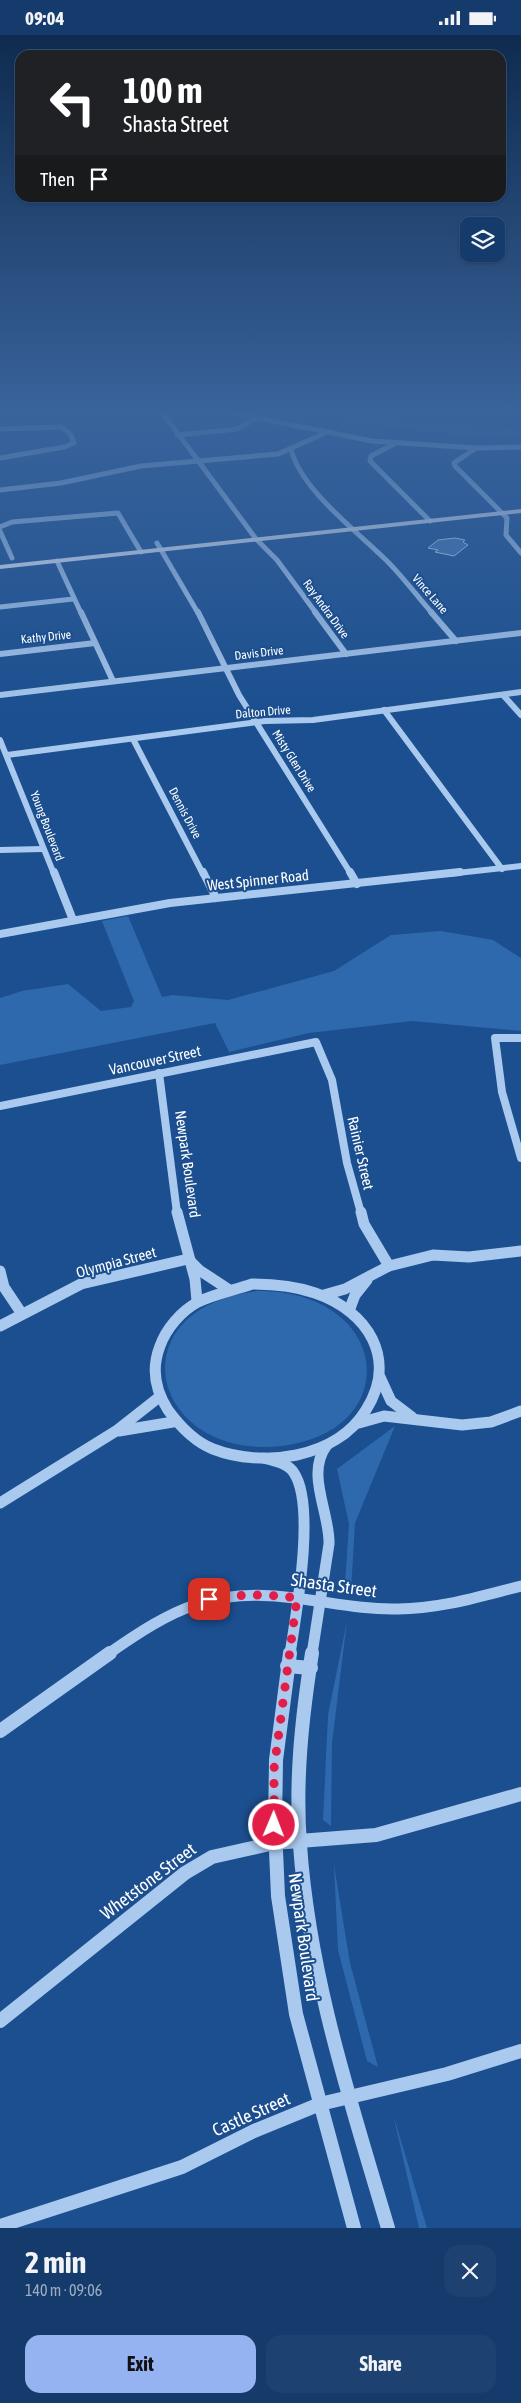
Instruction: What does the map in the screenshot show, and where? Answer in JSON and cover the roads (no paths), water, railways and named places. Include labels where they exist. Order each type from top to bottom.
[{"type":"main road","points":[[0,559],[139,548],[461,514]]},
{"type":"main road","points":[[0,567],[57,561],[139,548]]},
{"type":"street","points":[[0,527],[12,522],[102,514]]},
{"type":"street","points":[[119,514],[139,548]]},
{"type":"street","name":"Ray Andra Drive","points":[[237,514],[253,536],[276,560],[346,654]]},
{"type":"street","name":"Vince Lane","points":[[340,514],[375,549],[456,641]]},
{"type":"street","points":[[424,514],[428,518]]},
{"type":"street","points":[[504,514],[507,518],[506,535],[521,553]]},
{"type":"street","points":[[0,531],[12,558]]},
{"type":"street","name":"Misty Glen Drive","points":[[159,546],[192,600],[226,668],[257,722],[356,884]]},
{"type":"street","points":[[57,561],[112,681]]},
{"type":"street","points":[[0,607],[73,599]]},
{"type":"street","name":"Davis Drive","points":[[0,695],[521,633]]},
{"type":"street","name":"Kathy Drive","points":[[0,653],[95,643]]},
{"type":"street","name":"Dalton Drive","points":[[7,755],[257,722],[314,720],[521,692]]},
{"type":"street","points":[[502,695],[521,715]]},
{"type":"street","points":[[384,710],[502,869]]},
{"type":"street","name":"Dennis Drive","points":[[133,739],[216,898]]},
{"type":"street","name":"Young Boulevard","points":[[0,740],[73,920]]},
{"type":"street","points":[[0,850],[43,849]]},
{"type":"street","name":"West Spinner Road","points":[[0,934],[170,903],[521,866]]},
{"type":"street","points":[[521,1038],[494,1038],[502,1093],[521,1158]]},
{"type":"street","name":"Vancouver Street","points":[[0,1106],[316,1042]]},
{"type":"street","name":"Rainier Street","points":[[316,1042],[332,1080],[347,1163],[364,1224],[389,1265]]},
{"type":"street","name":"Newpark Boulevard","points":[[160,1073],[176,1204],[188,1259],[195,1279],[197,1301]]},
{"type":"street","points":[[324,1295],[346,1289],[389,1265],[433,1255],[469,1257],[521,1251]]},
{"type":"street","points":[[188,1259],[199,1270],[228,1289]]},
{"type":"street","name":"Olympia Street","points":[[0,1326],[81,1284],[188,1259]]},
{"type":"street","points":[[0,1271],[4,1287],[22,1314]]},
{"type":"street","points":[[349,1311],[355,1295],[369,1277]]},
{"type":"street","points":[[417,1419],[398,1410],[388,1398],[380,1377],[378,1353],[368,1330],[349,1311],[324,1295],[301,1288],[277,1284],[252,1284],[228,1289],[197,1301],[178,1316],[160,1341],[154,1355],[153,1377],[158,1398],[174,1422],[196,1439],[222,1451],[264,1458],[307,1453],[327,1445],[359,1423],[384,1417],[462,1425],[491,1422],[521,1411]]},
{"type":"street","points":[[359,1423],[374,1401],[380,1377]]},
{"type":"street","points":[[0,1503],[116,1431],[158,1398]]},
{"type":"street","points":[[116,1431],[174,1422]]},
{"type":"street","name":"Newpark Boulevard","points":[[327,1445],[317,1457],[316,1467],[329,1536],[311,1669],[298,1788],[300,1843],[312,1954],[324,2008],[388,2228]]},
{"type":"street","name":"Newpark Boulevard","points":[[264,1458],[277,1461],[288,1467],[296,1475],[300,1485],[305,1529],[274,1769],[274,1843],[277,1886],[293,2000],[354,2228]]},
{"type":"street","name":"Shasta Street","points":[[0,1731],[147,1627],[180,1609],[209,1599],[234,1595],[269,1594],[378,1609],[409,1610],[441,1606],[521,1586]]},
{"type":"street","points":[[287,1666],[311,1669]]},
{"type":"street","name":"Whetstone Street","points":[[0,2021],[184,1873],[212,1857],[274,1843],[300,1843],[376,1835],[521,1795]]},
{"type":"street","name":"Castle Street","points":[[0,2226],[182,2167],[254,2131],[320,2104],[350,2095],[447,2074],[521,2051]]}]
